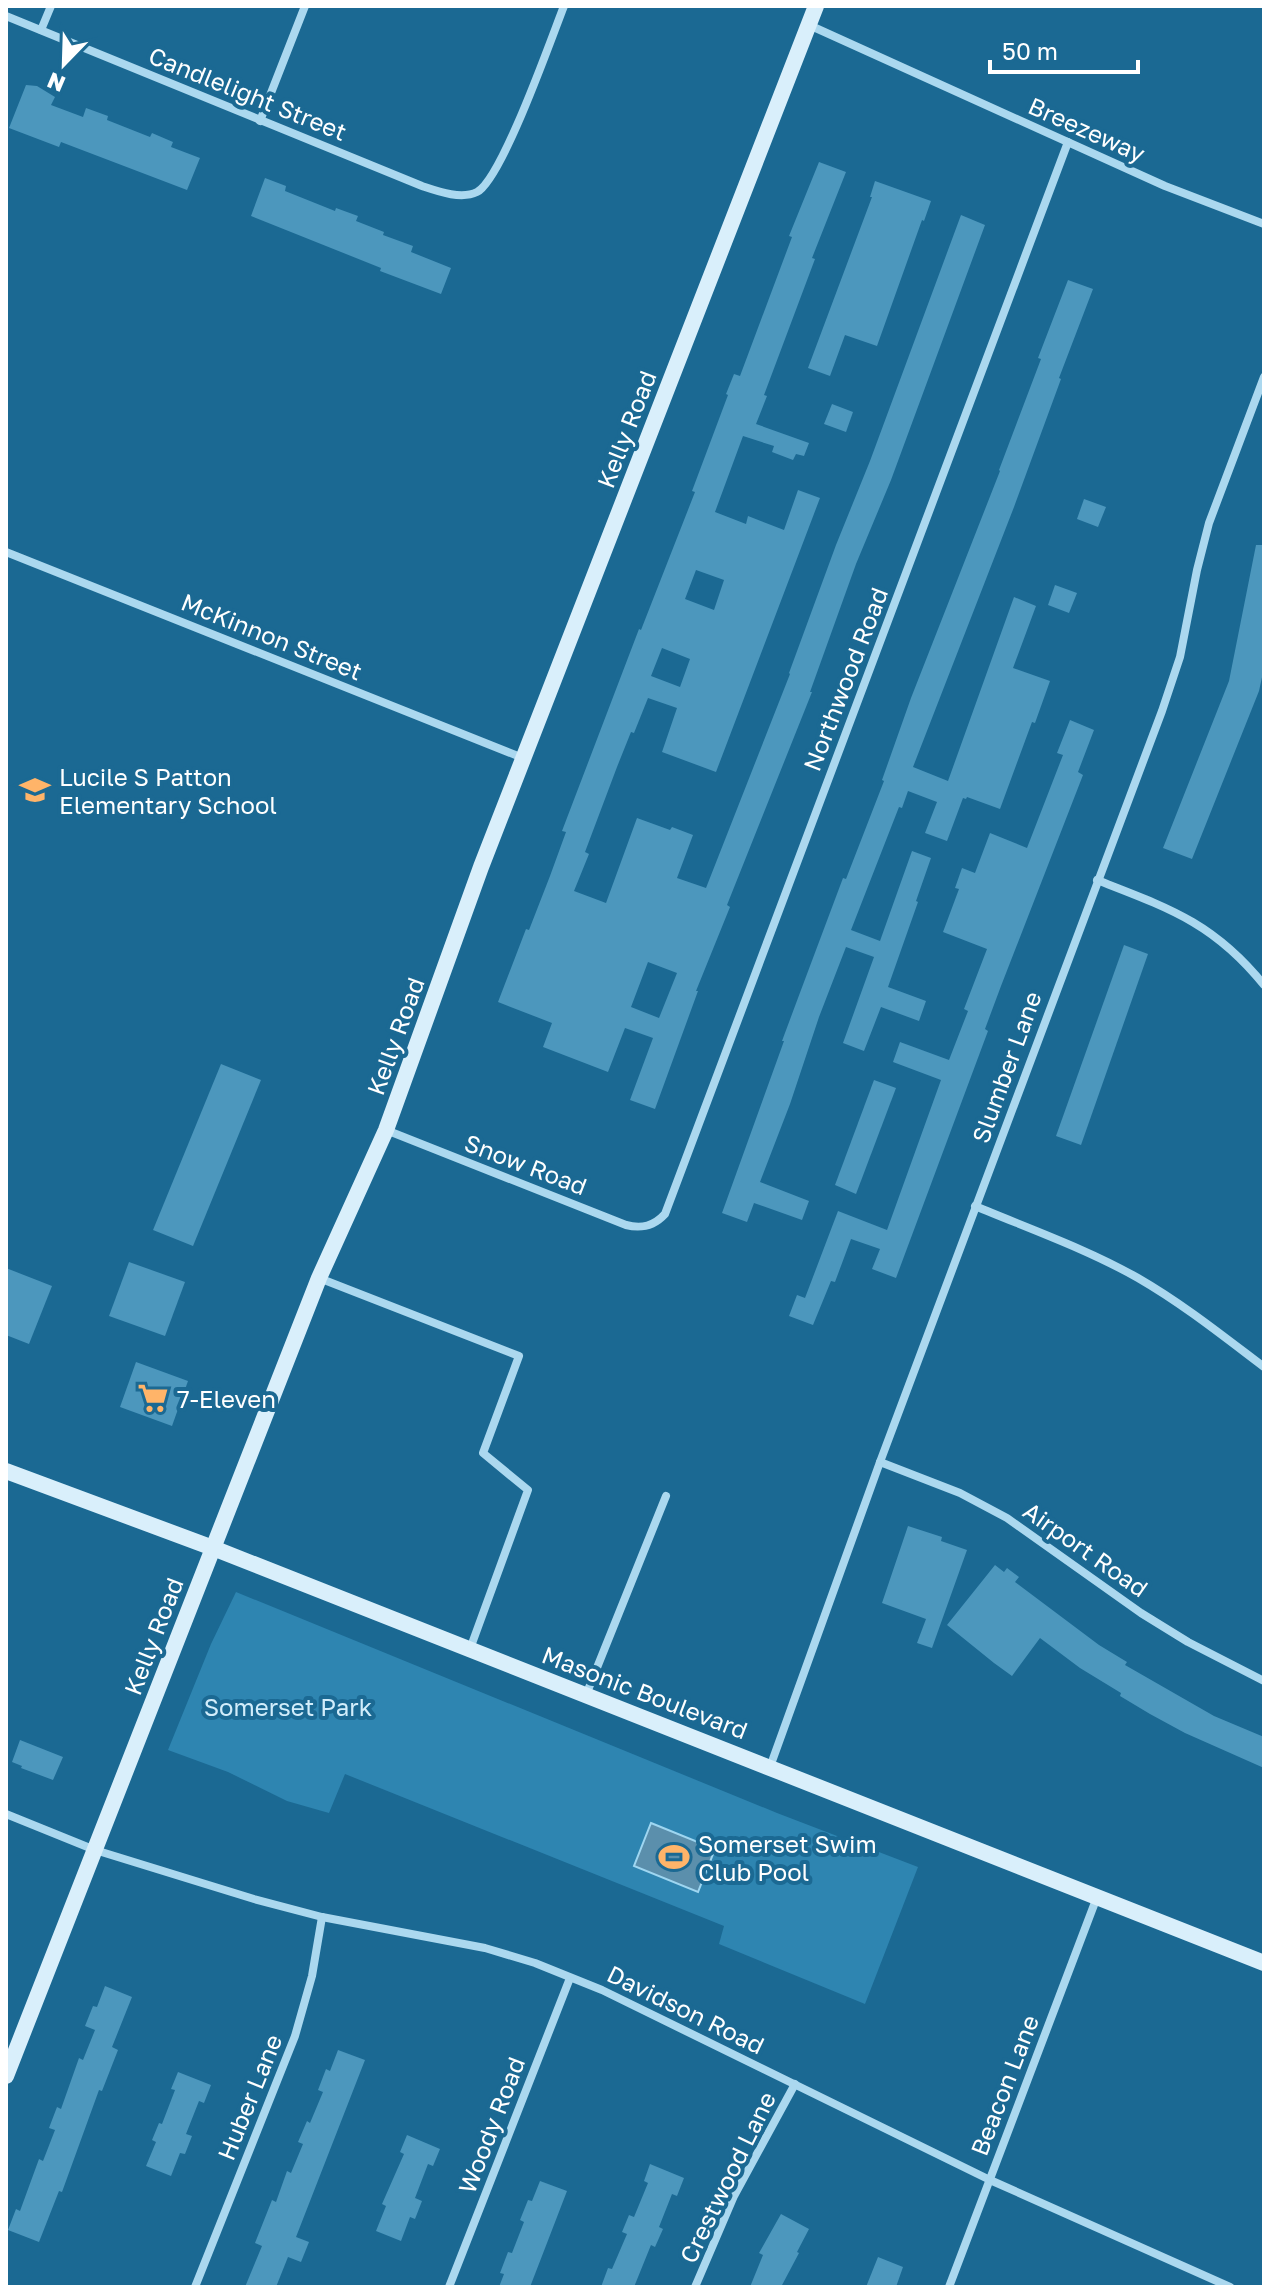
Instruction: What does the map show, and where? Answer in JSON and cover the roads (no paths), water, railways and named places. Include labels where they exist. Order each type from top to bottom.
[{"type":"street","points":[[41,30],[51,6]]},
{"type":"street","points":[[260,121],[305,6]]},
{"type":"street","name":"Candlelight Street","points":[[6,16],[432,189],[462,194],[477,192],[491,177],[505,152],[564,6]]},
{"type":"street","name":"Kelly Road","points":[[6,2076],[319,1278],[386,1130],[481,867],[816,6]]},
{"type":"street","name":"Breezeway","points":[[809,25],[1165,186],[1264,224]]},
{"type":"street","name":"Northwood Road","points":[[652,1224],[665,1214],[674,1196],[1068,142]]},
{"type":"street","name":"Slumber Lane","points":[[770,1767],[880,1462],[1180,657],[1209,523],[1264,377]]},
{"type":"street","name":"McKinnon Street","points":[[6,552],[524,758]]},
{"type":"street","points":[[1097,880],[1170,908],[1198,924],[1225,942],[1264,985]]},
{"type":"street","name":"Snow Road","points":[[386,1130],[626,1225],[652,1224]]},
{"type":"street","points":[[975,1206],[1094,1255],[1138,1278],[1181,1305],[1264,1367]]},
{"type":"street","points":[[319,1278],[519,1356],[483,1453],[528,1490],[470,1649]]},
{"type":"street","name":"Airport Road","points":[[880,1462],[960,1493],[1007,1518],[1141,1613],[1188,1642],[1264,1681]]},
{"type":"street","name":"Masonic Boulevard","points":[[6,1471],[213,1548],[1264,1963]]},
{"type":"street","points":[[586,1695],[666,1496]]},
{"type":"street","name":"Davidson Road","points":[[6,1814],[95,1850],[254,1899],[322,1917],[485,1948],[535,1963],[602,1990],[990,2180],[1230,2287]]},
{"type":"street","name":"Beacon Lane","points":[[949,2287],[1097,1897]]},
{"type":"street","name":"Huber Lane","points":[[195,2287],[295,2036],[306,2002],[322,1917]]},
{"type":"street","name":"Woody Road","points":[[449,2287],[570,1978]]},
{"type":"street","name":"Crestwood Lane","points":[[695,2287],[734,2196],[795,2084]]},
{"type":"place","name":"Lucile S Patton Elementary School","points":[[35,790]]},
{"type":"place","name":"7-Eleven","points":[[153,1398]]},
{"type":"place","name":"Somerset Swim Club Pool","points":[[674,1857]]},
{"type":"park label","name":"Somerset Park","points":[[288,1706]]}]
